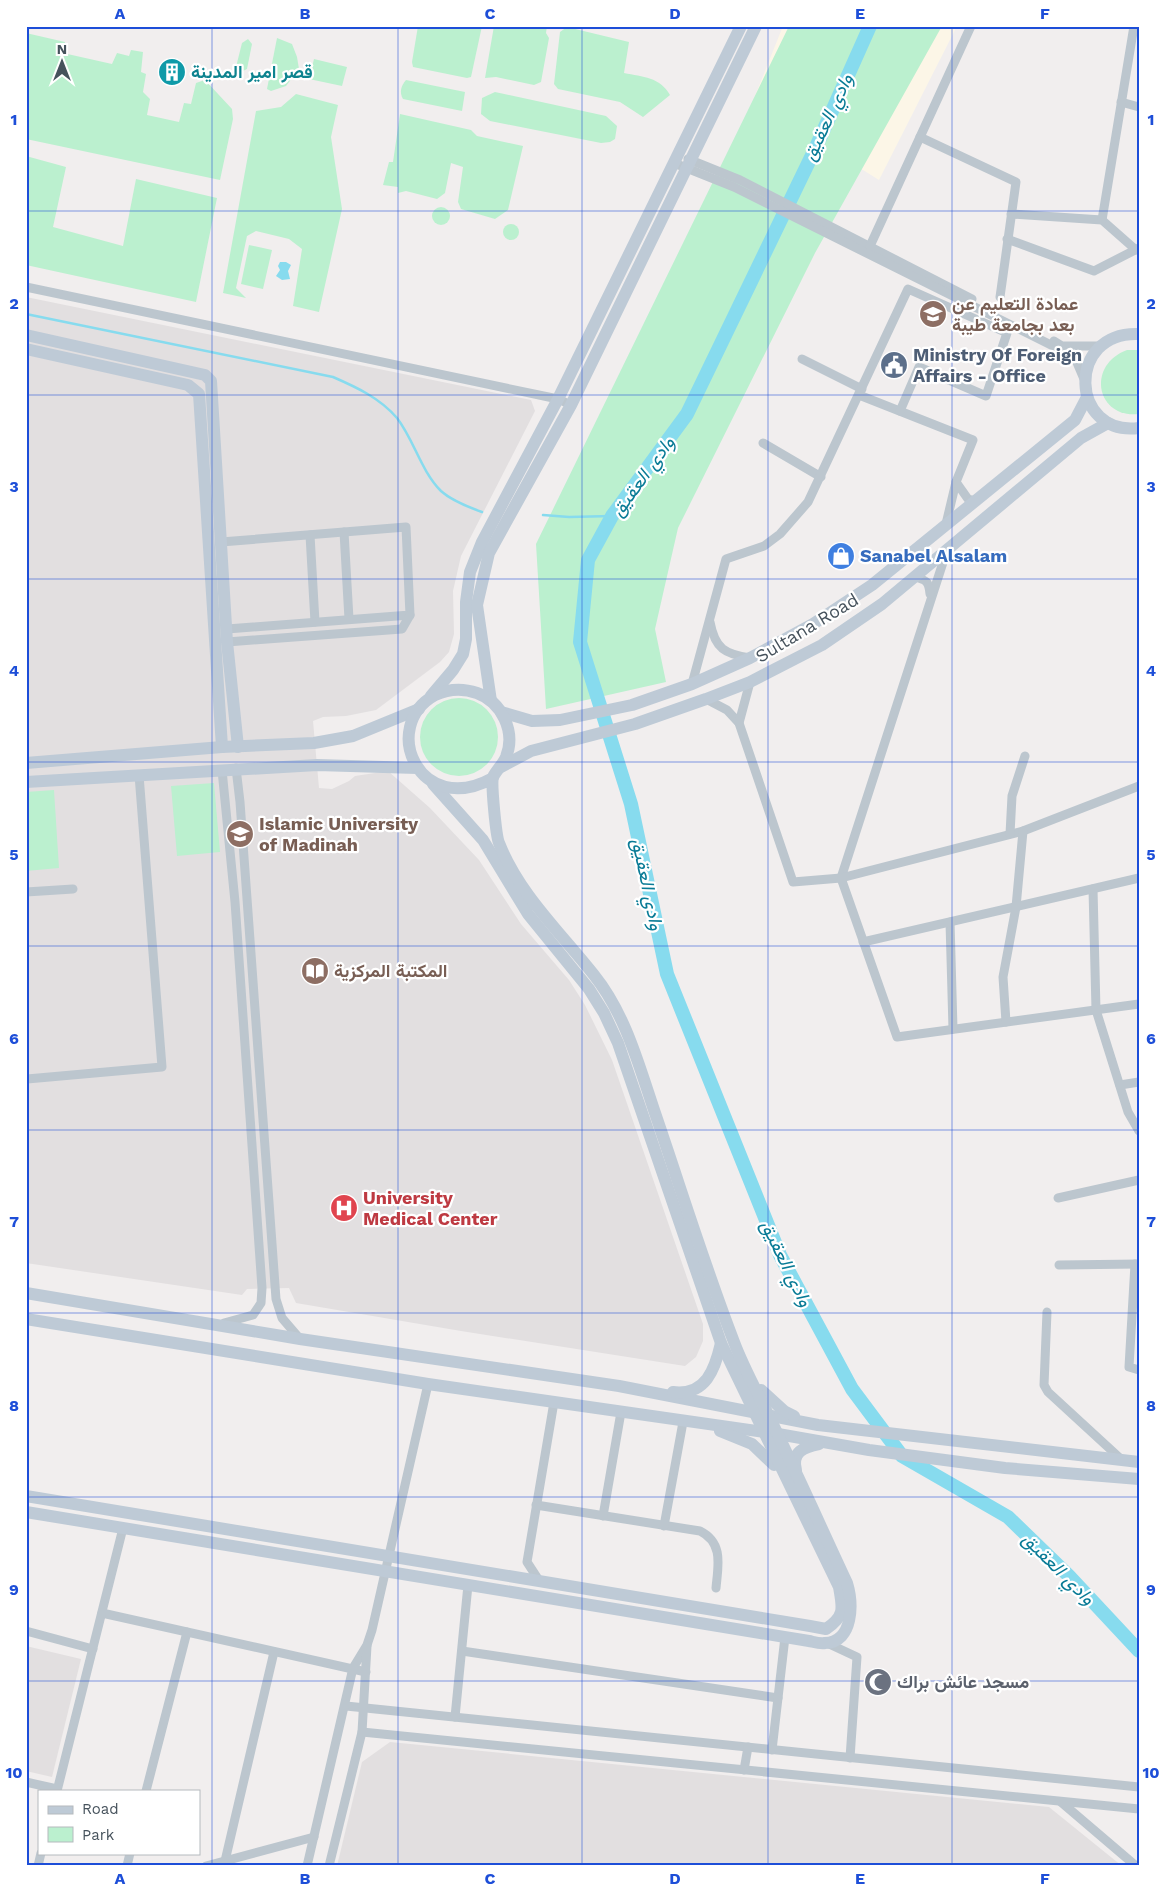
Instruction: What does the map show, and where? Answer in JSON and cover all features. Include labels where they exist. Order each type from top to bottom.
[{"type":"main road","points":[[26,1512],[827,1643],[842,1636],[848,1626],[851,1596],[847,1583],[794,1481],[762,1432],[720,1343],[618,1043],[604,1013],[589,989],[528,914],[483,840],[417,768],[409,746],[409,730],[421,706],[453,670],[463,654],[466,639],[466,602],[470,572],[482,542],[558,399],[740,26]]},
{"type":"main road","points":[[491,701],[477,605],[489,553],[571,405],[756,26]]},
{"type":"main road","points":[[1139,334],[1118,336],[1100,346],[1089,360],[1084,379],[1087,397],[1094,411],[1108,423],[1127,429],[1139,428]]},
{"type":"main road","points":[[26,335],[205,374],[210,381],[227,635],[238,747]]},
{"type":"main road","points":[[26,349],[188,385],[199,394],[222,747]]},
{"type":"main road","name":"Sultana Road","points":[[501,712],[532,721],[560,720],[632,706],[692,684],[750,658],[813,624],[872,585],[1075,420],[1087,397]]},
{"type":"main road","name":"Sultana Road","points":[[502,767],[531,751],[634,724],[706,699],[750,682],[822,645],[882,604],[1081,438],[1108,423]]},
{"type":"main road","points":[[26,763],[222,747],[314,742],[353,736],[421,706],[436,695],[450,690],[465,690],[479,693],[491,701],[501,712],[507,725],[510,739],[508,754],[502,767],[493,778],[479,786],[464,790],[448,789],[428,778]]},
{"type":"main road","points":[[191,750],[192,772]]},
{"type":"main road","points":[[26,782],[236,768],[317,765],[417,768]]},
{"type":"main road","points":[[26,1496],[826,1629],[838,1620],[843,1606],[839,1587],[794,1481],[778,1434],[743,1364],[630,1039],[599,982],[535,904],[498,842],[495,827],[493,778]]},
{"type":"main road","points":[[26,1293],[300,1339],[619,1386],[679,1393],[690,1391],[707,1380],[716,1363],[720,1343]]},
{"type":"main road","points":[[26,1319],[428,1384],[683,1422],[778,1434],[824,1443],[1005,1468],[1139,1478]]},
{"type":"main road","points":[[743,1364],[760,1389],[784,1412],[818,1425]]},
{"type":"main road","points":[[619,1386],[818,1425],[1139,1462]]},
{"type":"main road","points":[[704,1425],[760,1450],[794,1481]]},
{"type":"main road","points":[[794,1481],[797,1454],[805,1446],[824,1443]]},
{"type":"street","points":[[870,246],[971,26]]},
{"type":"street","points":[[1102,220],[1134,26]]},
{"type":"street","points":[[1121,102],[1139,107]]},
{"type":"street","points":[[920,137],[1016,182],[1000,297]]},
{"type":"street","points":[[675,160],[690,164],[737,184],[1075,358],[1084,379]]},
{"type":"street","points":[[1007,239],[1094,271],[1137,249],[1102,220],[1011,214]]},
{"type":"street","points":[[843,237],[870,246],[1062,346],[1100,346]]},
{"type":"street","points":[[26,287],[558,399],[571,405]]},
{"type":"street","points":[[692,684],[726,559],[764,546],[780,534],[808,502],[908,289],[1007,333],[986,396],[919,367],[900,411]]},
{"type":"street","points":[[802,359],[860,392],[900,411],[974,440],[956,482],[946,525]]},
{"type":"street","points":[[762,443],[821,477]]},
{"type":"street","points":[[956,482],[968,499],[976,501]]},
{"type":"street","points":[[221,542],[406,527],[410,615],[402,629],[227,635]]},
{"type":"street","points":[[344,532],[348,619]]},
{"type":"street","points":[[310,534],[315,622]]},
{"type":"street","points":[[947,550],[841,878],[897,1037],[1139,1004]]},
{"type":"street","points":[[915,577],[926,580],[930,584],[931,599]]},
{"type":"street","points":[[227,635],[315,622],[410,615]]},
{"type":"street","points":[[710,618],[716,643],[723,650],[735,656],[750,658]]},
{"type":"street","points":[[739,723],[750,682]]},
{"type":"street","points":[[706,699],[720,705],[739,723],[794,882],[841,878],[1023,831],[1139,786]]},
{"type":"street","points":[[1010,834],[1012,796],[1025,756]]},
{"type":"street","points":[[236,768],[278,1309],[282,1318],[300,1339]]},
{"type":"street","points":[[216,1325],[241,1320],[253,1315],[261,1303],[235,902],[222,770]]},
{"type":"street","points":[[26,1075],[26,1079],[162,1067],[139,775]]},
{"type":"street","points":[[1006,1022],[1003,977],[1016,907],[1023,831]]},
{"type":"street","points":[[863,942],[1139,878]]},
{"type":"street","points":[[26,892],[73,889]]},
{"type":"street","points":[[1093,889],[1096,1010],[1128,1112],[1139,1131]]},
{"type":"street","points":[[950,922],[953,1029]]},
{"type":"street","points":[[1120,1085],[1139,1082]]},
{"type":"street","points":[[1058,1198],[1139,1180]]},
{"type":"street","points":[[1059,1265],[1137,1264],[1129,1367],[1139,1370]]},
{"type":"street","points":[[260,1267],[275,1268]]},
{"type":"street","points":[[1047,1312],[1044,1385],[1048,1392],[1122,1460]]},
{"type":"street","points":[[329,1866],[362,1732],[367,1645],[390,1557],[428,1384]]},
{"type":"street","points":[[540,1582],[527,1562],[554,1402]]},
{"type":"street","points":[[603,1516],[621,1412]]},
{"type":"street","points":[[664,1526],[683,1422]]},
{"type":"street","points":[[536,1505],[700,1531],[708,1535],[715,1542],[718,1552],[716,1588]]},
{"type":"street","points":[[26,1782],[57,1790],[123,1528]]},
{"type":"street","points":[[455,1717],[468,1585]]},
{"type":"street","points":[[102,1613],[366,1672]]},
{"type":"street","points":[[26,1631],[93,1649]]},
{"type":"street","points":[[146,1790],[187,1632]]},
{"type":"street","points":[[772,1750],[785,1637]]},
{"type":"street","points":[[827,1643],[858,1657],[850,1758]]},
{"type":"street","points":[[307,1866],[346,1706],[353,1668],[367,1645]]},
{"type":"street","points":[[462,1651],[778,1698]]},
{"type":"street","points":[[225,1861],[274,1652]]},
{"type":"street","points":[[346,1706],[1139,1787]]},
{"type":"street","points":[[362,1732],[1139,1810]]},
{"type":"street","points":[[744,1770],[748,1747]]},
{"type":"street","points":[[1060,1802],[1136,1866]]},
{"type":"street","points":[[206,1866],[314,1837]]},
{"type":"shaded area","points":[[783,26],[957,26],[879,180],[753,101]]},
{"type":"shaded area","name":"Islamic University of Madinah","points":[[26,297],[531,400],[535,411],[461,556],[453,591],[454,634],[449,652],[440,662],[376,710],[346,716],[323,717],[313,721],[319,788],[332,789],[355,776],[388,771],[430,808],[479,860],[521,924],[569,980],[585,1005],[612,1060],[703,1324],[703,1341],[696,1357],[685,1366],[296,1303],[289,1288],[247,1289],[242,1295],[26,1263]]},
{"type":"shaded area","points":[[26,1646],[81,1659],[52,1777],[26,1771]]},
{"type":"shaded area","points":[[390,1742],[1049,1807],[1122,1866],[337,1866],[362,1762]]},
{"type":"green space","points":[[418,26],[482,26],[471,77],[467,78],[413,67],[412,62]]},
{"type":"green space","points":[[494,26],[547,26],[546,33],[549,38],[541,82],[534,85],[496,77],[485,78]]},
{"type":"green space","points":[[789,26],[942,26],[815,253],[678,528],[655,629],[666,682],[546,709],[536,544]]},
{"type":"green space","points":[[567,27],[629,42],[624,73],[656,81],[670,95],[643,117],[620,102],[558,89],[554,84],[560,32]]},
{"type":"green space","points":[[26,33],[65,42],[63,53],[112,64],[117,53],[129,56],[131,50],[143,52],[141,72],[146,74],[143,92],[150,99],[147,115],[179,122],[184,103],[191,104],[196,83],[205,80],[232,109],[233,119],[220,180],[26,139]]},
{"type":"green space","points":[[277,38],[292,44],[299,69],[286,86],[271,91],[267,89]]},
{"type":"green space","points":[[248,39],[252,44],[247,69],[241,72],[236,67],[242,43]]},
{"type":"green space","points":[[314,59],[347,67],[342,86],[309,79]]},
{"type":"green space","points":[[406,80],[465,92],[462,111],[403,99],[401,89]]},
{"type":"green space","points":[[495,92],[606,116],[617,126],[615,139],[610,142],[601,143],[490,121],[481,114],[482,98]]},
{"type":"green space","points":[[296,94],[338,105],[331,137],[342,209],[319,312],[293,306],[302,249],[289,239],[256,231],[247,236],[236,288],[246,298],[223,293],[256,111],[281,107]]},
{"type":"green space","points":[[400,114],[471,130],[477,136],[523,146],[508,210],[495,219],[461,209],[458,202],[463,167],[451,163],[445,193],[437,199],[406,191],[398,193],[398,187],[383,185],[389,162],[393,162]]},
{"type":"green space","points":[[26,156],[66,167],[53,227],[123,246],[136,179],[217,198],[196,302],[26,265]]},
{"type":"green space","points":[[441,207],[447,210],[450,216],[447,222],[441,225],[435,222],[432,216],[435,210]]},
{"type":"green space","points":[[508,224],[514,224],[519,229],[517,238],[508,240],[503,235],[503,229]]},
{"type":"green space","points":[[249,245],[272,250],[263,289],[241,284]]},
{"type":"green space","points":[[1127,350],[1139,350],[1139,414],[1124,413],[1113,408],[1105,400],[1102,390],[1101,378],[1106,367],[1114,357]]},
{"type":"green space","points":[[459,698],[474,701],[487,709],[495,722],[498,737],[495,752],[487,765],[474,773],[459,776],[444,773],[431,765],[423,752],[420,737],[423,722],[431,709],[444,701]]},
{"type":"green space","points":[[214,783],[220,852],[177,856],[171,786]]},
{"type":"green space","points":[[54,790],[59,868],[26,871],[26,792]]},
{"type":"water","points":[[280,262],[286,262],[291,265],[288,271],[290,279],[282,280],[276,276],[280,270],[278,266]]},
{"type":"waterway","name":"وادي العقيق","points":[[870,26],[816,147],[687,414],[612,516],[588,560],[580,642],[631,804],[667,974],[780,1255],[852,1389],[902,1456],[1008,1517],[1069,1576],[1139,1651]]},
{"type":"waterway","points":[[26,314],[333,377],[367,394],[390,411],[403,427],[428,474],[441,491],[455,501],[482,512]]},
{"type":"waterway","points":[[543,515],[569,517],[612,516]]},
{"type":"place","name":"قصر امير المدينة","points":[[172,72]]},
{"type":"place","name":"عمادة التعليم عن بعد بجامعة طيبة","points":[[933,314]]},
{"type":"place","name":"Ministry Of Foreign Affairs - Office","points":[[894,365]]},
{"type":"place","name":"Sanabel Alsalam","points":[[841,556]]},
{"type":"place","name":"Islamic University of Madinah","points":[[240,834]]},
{"type":"place","name":"المكتبة المركزية","points":[[315,971]]},
{"type":"place","name":"University Medical Center","points":[[344,1208]]},
{"type":"place","name":"مسجد عائش براك","points":[[878,1682]]}]
